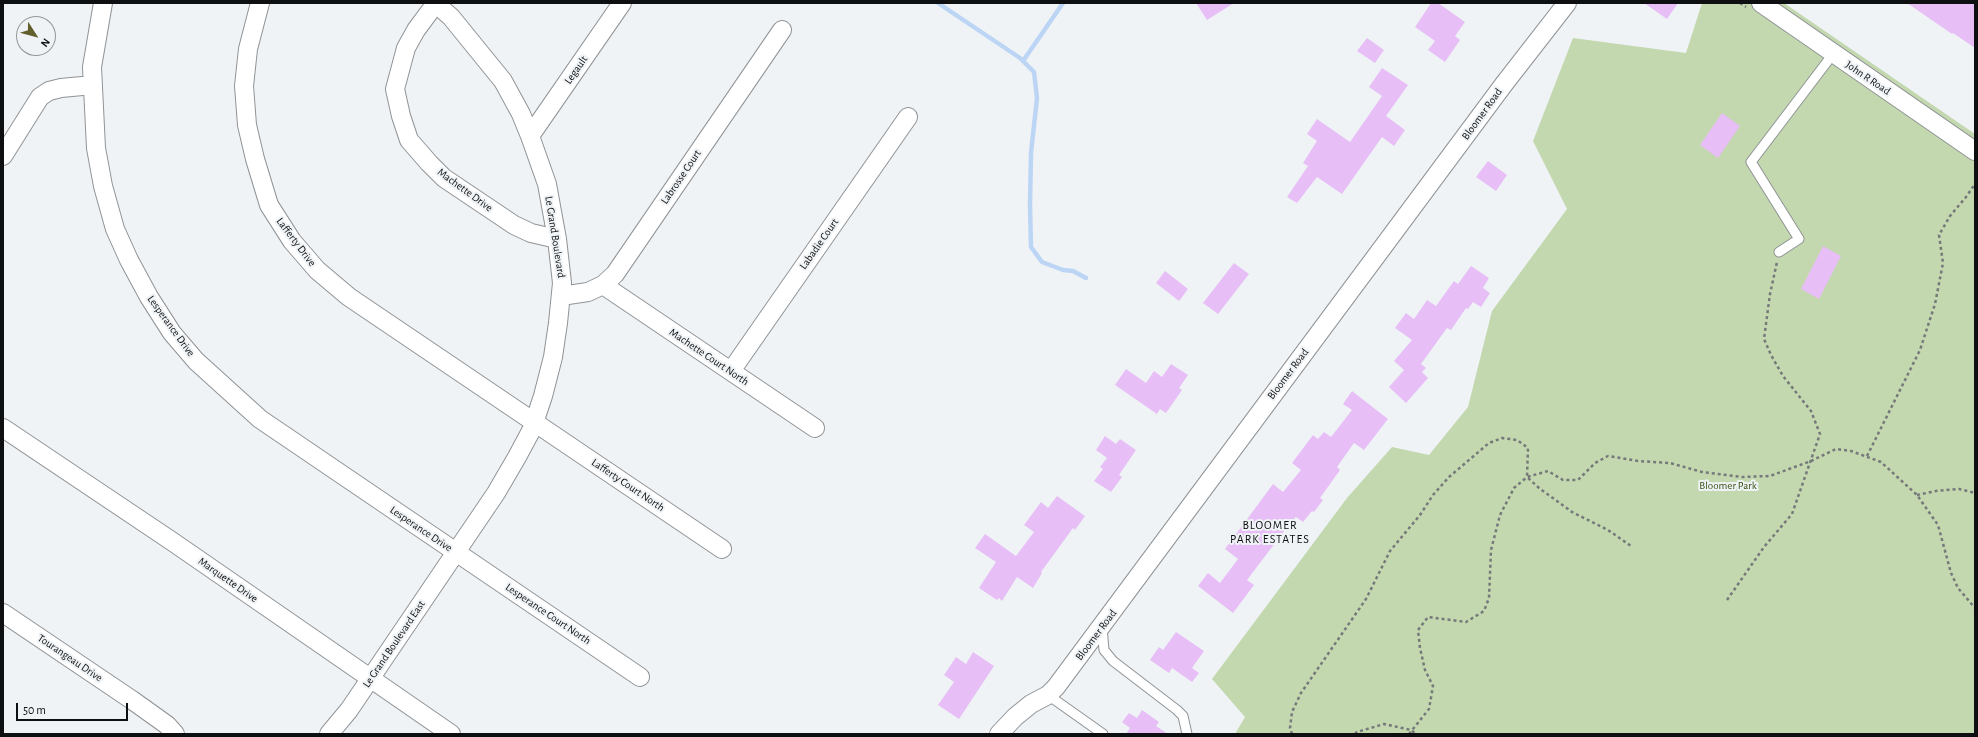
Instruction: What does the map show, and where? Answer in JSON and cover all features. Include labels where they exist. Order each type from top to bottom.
[{"type":"street","name":"Lesperance Drive","points":[[103,3],[92,67],[96,148],[103,186],[114,229],[149,297],[172,333],[196,361],[260,419],[456,552]]},
{"type":"street","name":"Lafferty Drive","points":[[260,3],[256,13],[248,49],[244,86],[247,125],[255,159],[269,205],[292,241],[317,270],[349,297],[534,421]]},
{"type":"street","name":"Le Grand Boulevard","points":[[436,3],[451,16],[503,81],[521,114],[547,184],[557,239],[562,283],[553,357],[534,421],[518,458],[456,552]]},
{"type":"street","name":"Machette Drive","points":[[436,3],[416,30],[406,48],[395,89],[401,116],[409,140],[428,163],[444,178],[514,225],[531,233],[557,239]]},
{"type":"street","name":"Legault","points":[[530,136],[622,3]]},
{"type":"street","name":"Bloomer Road","points":[[999,734],[1031,704],[1048,695],[1056,687],[1216,469],[1430,186],[1504,84],[1567,3]]},
{"type":"street","name":"John R Road","points":[[1761,3],[1975,151]]},
{"type":"street","name":"Labrosse Court","points":[[561,296],[588,292],[603,285],[615,274],[782,30]]},
{"type":"street","points":[[3,156],[40,97],[49,91],[61,88],[93,85]]},
{"type":"street","name":"Labadie Court","points":[[731,371],[908,117]]},
{"type":"street","name":"Machette Court North","points":[[603,285],[815,428]]},
{"type":"street","name":"Lafferty Court North","points":[[534,421],[722,549]]},
{"type":"street","name":"Marquette Drive","points":[[3,428],[451,734]]},
{"type":"street","name":"Lesperance Court North","points":[[456,552],[640,677]]},
{"type":"street","name":"Le Grand Boulevard East","points":[[329,734],[349,710],[370,680],[456,552]]},
{"type":"street","name":"Tourangeau Drive","points":[[3,613],[132,700],[167,725],[175,734]]},
{"type":"lane","points":[[1779,252],[1799,239],[1751,162],[1833,54]]},
{"type":"lane","points":[[1102,626],[1104,650],[1113,661],[1183,716],[1187,734]]},
{"type":"lane","points":[[1048,695],[1103,734]]},
{"type":"path","points":[[1867,456],[1920,350],[1935,304],[1943,263],[1939,235],[1950,216],[1975,184]]},
{"type":"path","points":[[1727,600],[1764,548],[1792,514],[1820,434],[1811,411],[1783,376],[1764,339],[1770,294],[1779,252]]},
{"type":"path","points":[[1292,734],[1290,728],[1292,712],[1300,693],[1366,599],[1390,551],[1420,515],[1433,495],[1448,477],[1489,443],[1502,438],[1517,440],[1528,448],[1527,476]]},
{"type":"path","points":[[1409,734],[1429,709],[1433,686],[1425,670],[1418,630],[1428,618],[1466,622],[1484,611],[1489,598],[1491,550],[1500,515],[1514,488],[1527,476],[1548,471],[1563,480],[1578,480],[1595,463],[1608,456],[1638,461],[1670,463],[1702,472],[1742,477],[1770,476],[1811,461],[1836,449],[1851,451],[1867,456],[1881,462],[1917,495],[1938,525],[1951,573],[1958,588],[1975,608]]},
{"type":"path","points":[[1527,476],[1556,501],[1608,530],[1631,546]]},
{"type":"path","points":[[1917,495],[1936,491],[1959,490],[1975,493]]},
{"type":"path","points":[[1355,734],[1357,732],[1384,724],[1411,730],[1416,734]]},
{"type":"green space","name":"Bloomer Park","points":[[1702,3],[1784,3],[1975,134],[1975,734],[1235,734],[1245,717],[1212,679],[1347,498],[1392,447],[1429,455],[1468,407],[1492,311],[1567,209],[1533,141],[1573,38],[1686,53]]},
{"type":"building","points":[[1196,3],[1234,3],[1207,20]]},
{"type":"building","points":[[1431,3],[1438,3],[1465,22],[1455,36],[1460,40],[1445,62],[1428,50],[1435,41],[1415,27]]},
{"type":"building","points":[[1644,3],[1678,3],[1667,19]]},
{"type":"building","points":[[1907,3],[1975,3],[1975,48],[1953,33],[1952,34]]},
{"type":"building","points":[[1367,38],[1384,50],[1375,63],[1357,51]]},
{"type":"building","points":[[1382,68],[1408,85],[1386,116],[1405,130],[1394,146],[1382,137],[1342,194],[1317,177],[1297,203],[1287,197],[1308,166],[1303,163],[1317,141],[1307,134],[1317,119],[1350,142],[1382,96],[1369,87]]},
{"type":"building","points":[[1722,113],[1740,126],[1718,158],[1700,145]]},
{"type":"building","points":[[1488,161],[1507,175],[1496,191],[1476,177]]},
{"type":"building","points":[[1823,246],[1841,256],[1819,299],[1801,289]]},
{"type":"building","points":[[1234,263],[1249,274],[1218,314],[1203,303]]},
{"type":"building","points":[[1471,266],[1489,278],[1483,288],[1490,293],[1481,307],[1473,302],[1468,309],[1466,308],[1451,330],[1447,328],[1421,364],[1426,368],[1422,372],[1428,378],[1406,403],[1389,387],[1404,370],[1394,361],[1412,340],[1395,328],[1406,313],[1414,319],[1427,300],[1436,306],[1454,281],[1458,284]]},
{"type":"building","points":[[1165,271],[1188,289],[1179,301],[1156,283]]},
{"type":"building","points":[[1171,364],[1188,375],[1179,388],[1182,390],[1166,413],[1160,409],[1157,414],[1115,385],[1126,369],[1146,383],[1154,371],[1162,377]]},
{"type":"building","points":[[1352,391],[1388,419],[1364,450],[1354,443],[1337,467],[1340,470],[1320,498],[1323,500],[1314,512],[1312,511],[1303,522],[1296,517],[1291,522],[1247,580],[1254,585],[1233,613],[1198,586],[1208,573],[1220,583],[1238,559],[1225,549],[1273,484],[1283,492],[1301,470],[1292,463],[1313,435],[1318,439],[1324,432],[1331,437],[1352,410],[1343,404]]},
{"type":"building","points":[[1105,436],[1116,444],[1120,439],[1136,450],[1119,475],[1122,477],[1111,492],[1094,481],[1103,469],[1100,467],[1107,458],[1096,450]]},
{"type":"building","points":[[1057,496],[1085,516],[1075,530],[1073,528],[1041,572],[1042,573],[1033,588],[1017,577],[1002,601],[999,598],[997,600],[979,588],[996,562],[975,548],[985,534],[1016,556],[1034,532],[1024,525],[1041,502],[1048,508]]},
{"type":"building","points":[[1176,632],[1204,651],[1192,668],[1199,673],[1192,682],[1172,668],[1169,673],[1150,660],[1159,647],[1163,650]]},
{"type":"building","points":[[973,652],[994,666],[959,719],[938,705],[954,682],[944,675],[956,657],[966,664]]},
{"type":"building","points":[[1142,710],[1159,722],[1156,726],[1168,734],[1126,734],[1130,728],[1122,722],[1129,713],[1137,718]]},
{"type":"waterway","points":[[938,3],[1020,58],[1034,72],[1037,98],[1031,153],[1031,247],[1042,262],[1063,270],[1073,271],[1086,278]]},
{"type":"waterway","points":[[1023,61],[1063,3]]},
{"type":"district","name":"BLOOMER PARK ESTATES","points":[[1270,532]]}]
